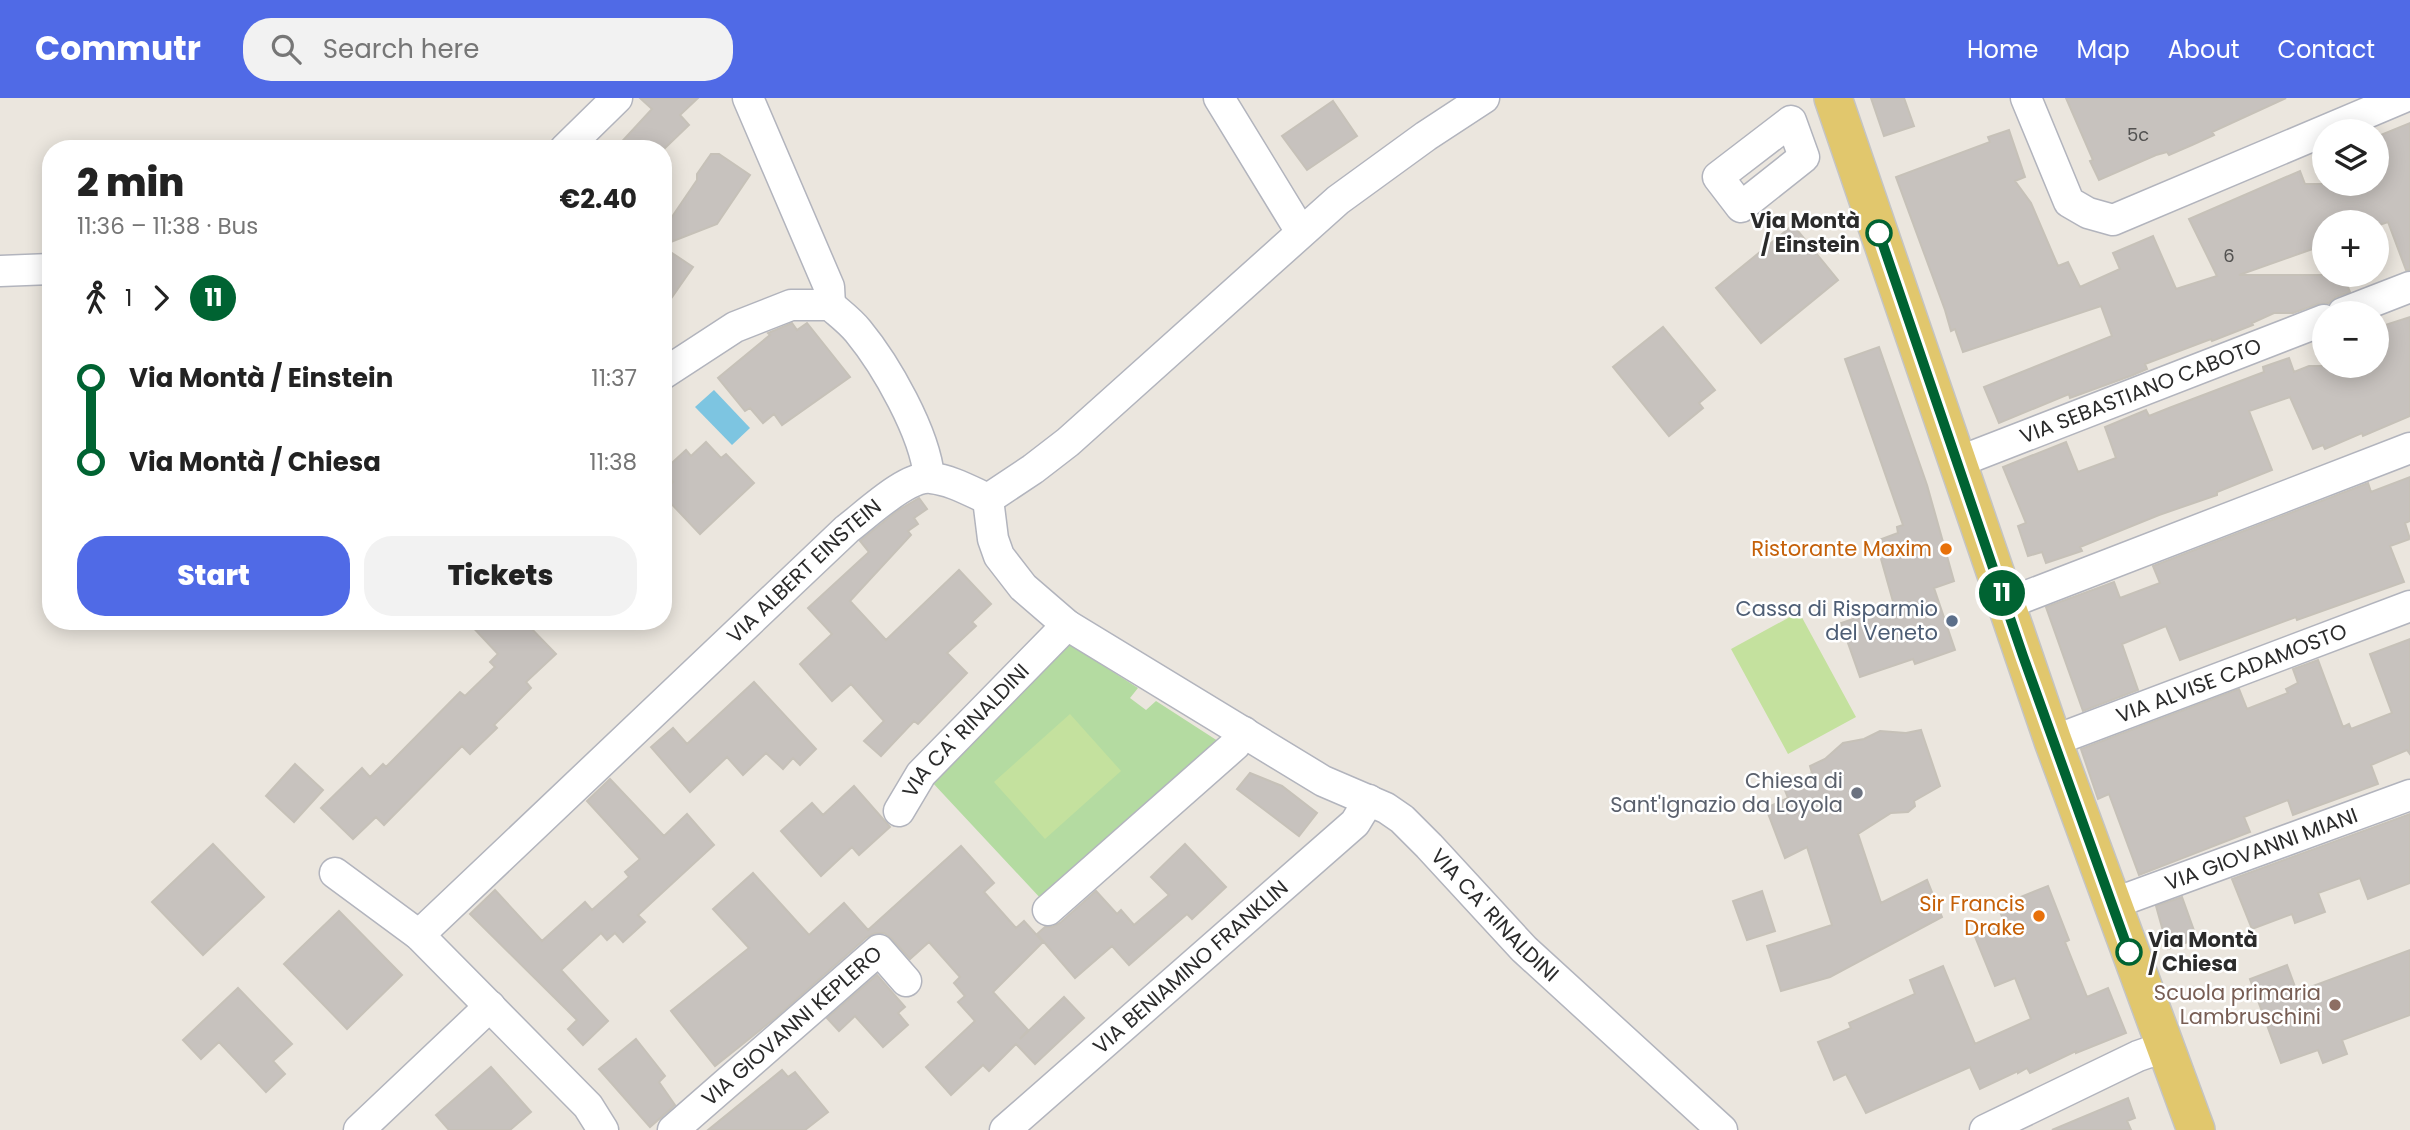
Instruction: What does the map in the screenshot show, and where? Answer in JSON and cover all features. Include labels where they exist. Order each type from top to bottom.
[{"type":"main road","points":[[1836,106],[2053,741],[2196,1130]]},
{"type":"street","points":[[574,140],[617,98]]},
{"type":"street","points":[[748,98],[830,287],[830,305]]},
{"type":"street","points":[[1219,98],[1301,232]]},
{"type":"street","points":[[672,368],[735,327],[791,305],[830,305],[857,330],[889,375],[925,450],[929,477],[951,482],[988,499],[1068,442],[1338,200],[1484,98]]},
{"type":"street","points":[[2026,98],[2069,202],[2088,213],[2113,220],[2402,98]]},
{"type":"street","points":[[1797,138],[1836,106]]},
{"type":"street","points":[[0,271],[42,269]]},
{"type":"street","points":[[2374,301],[2410,287]]},
{"type":"street","name":"VIA SEBASTIANO CABOTO","points":[[1958,462],[2312,325]]},
{"type":"street","points":[[2006,604],[2410,448]]},
{"type":"street","name":"VIA ALBERT EINSTEIN","points":[[419,935],[847,529],[906,484],[929,477]]},
{"type":"street","name":"VIA CA' RINALDINI","points":[[988,499],[993,539],[999,556],[1023,587],[1067,625],[1324,781],[1386,808],[1402,819],[1524,949],[1722,1130]]},
{"type":"street","name":"VIA ALVISE CADAMOSTO","points":[[2053,741],[2410,606]]},
{"type":"street","name":"VIA CA' RINALDINI","points":[[899,811],[921,774],[1067,625]]},
{"type":"street","points":[[1048,910],[1235,745],[1244,732]]},
{"type":"street","name":"VIA GIOVANNI MIANI","points":[[2112,904],[2410,794]]},
{"type":"street","name":"VIA BENIAMINO FRANKLIN","points":[[1005,1130],[1354,823],[1369,800]]},
{"type":"street","points":[[335,873],[419,935],[588,1106],[603,1130]]},
{"type":"street","name":"VIA GIOVANNI KEPLERO","points":[[673,1130],[879,950],[906,981]]},
{"type":"street","points":[[359,1130],[489,1006]]},
{"type":"street","points":[[1985,1130],[2138,1056],[2164,1047]]},
{"type":"green space","points":[[1799,612],[1856,717],[1788,754],[1731,649]]},
{"type":"green space","points":[[1068,643],[1138,688],[1130,698],[1146,710],[1156,701],[1221,743],[1043,901],[931,781]]},
{"type":"green space","points":[[1070,714],[1121,771],[1045,839],[994,782]]},
{"type":"water","points":[[714,390],[750,428],[732,445],[695,407]]},
{"type":"building","points":[[640,98],[698,98],[680,115],[689,125],[672,141],[623,140],[652,109]]},
{"type":"building","points":[[1871,98],[1904,98],[1914,126],[1884,136]]},
{"type":"building","points":[[2066,98],[2286,98],[2212,132],[2214,135],[2192,145],[2169,155],[2167,152],[2156,155],[2099,180]]},
{"type":"building","points":[[1333,101],[1357,136],[1307,170],[1282,136]]},
{"type":"building","points":[[2410,123],[2410,270],[2406,270],[2389,225],[2389,210],[2312,210],[2312,249],[2239,275],[2312,275],[2312,287],[2348,287],[2350,292],[2331,301],[2312,301],[2312,306],[2293,313],[2274,313],[2252,323],[2253,325],[2145,364],[2147,369],[2133,375],[2070,398],[2069,394],[1999,423],[1984,387],[2112,336],[2101,306],[1963,352],[1955,329],[1951,331],[1896,177],[1990,142],[1988,137],[2009,130],[2025,177],[2015,181],[2031,203],[2058,266],[2068,262],[2080,287],[2120,269],[2113,253],[2153,236],[2176,289],[2217,276],[2189,219],[2300,171],[2305,184],[2312,184],[2312,196],[2389,196],[2389,132]]},
{"type":"building","points":[[711,154],[719,154],[750,175],[717,224],[672,242],[672,217],[697,180],[697,174]]},
{"type":"building","points":[[1793,225],[1838,280],[1761,343],[1716,288]]},
{"type":"building","points":[[672,253],[693,267],[672,297]]},
{"type":"building","points":[[2410,317],[2410,416],[2325,449],[2323,445],[2313,449],[2290,397],[2249,411],[2272,470],[2217,492],[2217,495],[2080,547],[2082,551],[2046,563],[2042,552],[2028,556],[2018,526],[2026,523],[2003,467],[2066,442],[2078,472],[2116,458],[2105,427],[2146,410],[2149,416],[2264,372],[2263,367],[2289,358],[2294,372],[2312,366],[2312,378],[2389,378],[2389,324]]},
{"type":"building","points":[[792,323],[797,330],[807,323],[850,377],[782,425],[774,414],[763,423],[750,408],[745,411],[718,378],[770,335],[768,333]]},
{"type":"building","points":[[1663,327],[1715,390],[1699,403],[1703,408],[1669,436],[1613,367]]},
{"type":"building","points":[[1879,347],[1927,485],[1954,581],[1934,588],[1955,650],[1915,664],[1913,659],[1860,677],[1841,623],[1894,605],[1876,541],[1898,533],[1897,527],[1903,525],[1845,359]]},
{"type":"building","points":[[706,442],[721,458],[726,454],[754,483],[700,534],[672,504],[672,463],[686,450],[691,456]]},
{"type":"building","points":[[2410,477],[2410,521],[2405,523],[2410,539],[2390,546],[2404,582],[2297,620],[2296,617],[2180,660],[2166,626],[2122,644],[2138,690],[2083,711],[2046,607],[2114,582],[2120,598],[2160,583],[2153,566],[2368,483],[2371,492]]},
{"type":"building","points":[[919,498],[927,509],[914,518],[918,524],[908,531],[911,535],[850,601],[886,640],[959,570],[991,604],[972,622],[976,626],[947,653],[967,673],[918,724],[914,721],[881,756],[864,741],[884,721],[851,684],[832,701],[800,664],[832,634],[808,608],[869,552],[860,541],[897,511]]},
{"type":"building","points":[[475,630],[533,630],[556,654],[526,682],[531,688],[494,725],[497,728],[470,754],[462,746],[384,825],[376,817],[353,839],[321,808],[362,768],[370,777],[383,764],[386,767],[460,692],[465,696],[495,667],[490,662],[498,654]]},
{"type":"building","points":[[2410,639],[2410,754],[2407,750],[2371,765],[2378,784],[2293,815],[2288,800],[2244,817],[2250,832],[2139,875],[2109,794],[2098,799],[2081,749],[2239,689],[2247,709],[2288,693],[2286,689],[2298,683],[2293,669],[2318,660],[2343,727],[2349,724],[2351,729],[2392,713],[2370,654]]},
{"type":"building","points":[[754,682],[816,749],[800,765],[793,758],[783,769],[766,753],[743,775],[727,757],[690,792],[651,747],[673,728],[687,744]]},
{"type":"building","points":[[1921,730],[1940,786],[1914,801],[1915,806],[1908,812],[1891,813],[1858,834],[1881,903],[1927,880],[1942,917],[1830,977],[1781,991],[1767,946],[1832,925],[1807,847],[1785,858],[1766,808],[1788,798],[1784,788],[1812,773],[1810,766],[1825,759],[1843,743],[1864,739],[1880,731],[1906,733]]},
{"type":"building","points":[[295,764],[323,790],[294,822],[266,796]]},
{"type":"building","points":[[1250,773],[1282,786],[1317,813],[1299,836],[1237,789]]},
{"type":"building","points":[[610,779],[664,836],[687,814],[714,845],[638,915],[645,922],[623,942],[615,933],[607,940],[601,933],[561,970],[608,1021],[583,1045],[568,1029],[577,1020],[470,914],[495,890],[542,941],[585,902],[592,910],[629,877],[625,872],[640,859],[587,801]]},
{"type":"building","points":[[854,786],[890,827],[859,855],[852,847],[821,876],[781,831],[812,803],[823,815]]},
{"type":"building","points":[[2410,814],[2410,883],[2368,899],[2360,878],[2318,893],[2325,912],[2295,923],[2292,914],[2252,929],[2232,879]]},
{"type":"building","points":[[213,844],[264,897],[203,955],[152,902]]},
{"type":"building","points":[[1185,844],[1226,887],[1192,919],[1187,914],[1129,965],[1112,946],[1075,978],[1037,934],[1045,927],[1060,923],[1096,891],[1117,914],[1121,910],[1134,925],[1169,895],[1151,877]]},
{"type":"building","points":[[961,846],[994,883],[984,892],[1016,928],[1024,921],[1043,942],[993,992],[1028,1030],[1020,1039],[1064,997],[1084,1018],[1035,1064],[1016,1044],[989,1071],[983,1065],[951,1095],[926,1067],[975,1021],[958,1002],[965,996],[954,983],[960,977],[929,942],[910,959],[884,933],[867,937],[774,1019],[715,1066],[671,1011],[749,948],[713,909],[753,873],[809,935],[844,903],[868,930]]},
{"type":"building","points":[[2048,886],[2069,940],[2065,942],[2087,997],[2108,988],[2126,1033],[2076,1051],[2030,1073],[2027,1068],[2018,1071],[1980,1089],[1970,1067],[1866,1113],[1846,1074],[1834,1080],[1818,1042],[1851,1028],[1849,1023],[1915,994],[1910,980],[1943,966],[1975,1044],[2031,1019],[2015,978],[1995,986],[1974,934],[2004,921],[2001,914],[2021,906],[2018,898]]},
{"type":"building","points":[[1762,891],[1775,931],[1747,940],[1733,901]]},
{"type":"building","points":[[2182,897],[2197,939],[2168,949],[2156,906]]},
{"type":"building","points":[[339,911],[402,975],[347,1029],[284,964]]},
{"type":"building","name":"Scuola primaria Lambruschini","points":[[2410,950],[2410,1015],[2342,1040],[2347,1054],[2323,1063],[2318,1050],[2281,1063],[2250,979],[2287,965],[2297,992]]},
{"type":"building","points":[[877,975],[905,1007],[898,1013],[908,1025],[883,1047],[855,1016],[839,1031],[827,1018]]},
{"type":"building","points":[[238,988],[292,1044],[273,1061],[285,1074],[266,1092],[219,1042],[201,1059],[183,1040]]},
{"type":"building","points":[[636,1039],[665,1076],[659,1082],[675,1105],[650,1127],[599,1069]]},
{"type":"building","points":[[491,1067],[531,1112],[510,1130],[449,1130],[436,1115]]},
{"type":"building","points":[[782,1070],[788,1077],[795,1072],[828,1112],[805,1130],[708,1130]]},
{"type":"building","points":[[2128,1098],[2135,1118],[2127,1121],[2131,1130],[2052,1130]]},
{"type":"bus line","name":"11","points":[[1879,233],[2023,656],[2129,952]]},
{"type":"place","name":"Via Montà / Einstein","points":[[1879,233]]},
{"type":"place","name":"Ristorante Maxim","points":[[1946,549]]},
{"type":"place","name":"Cassa di Risparmio del Veneto","points":[[1952,621]]},
{"type":"place","name":"Chiesa di Sant'Ignazio da Loyola","points":[[1857,793]]},
{"type":"place","name":"Sir Francis Drake","points":[[2039,916]]},
{"type":"place","name":"Via Montà / Chiesa","points":[[2129,952]]},
{"type":"place","name":"Scuola primaria Lambruschini","points":[[2335,1005]]}]
